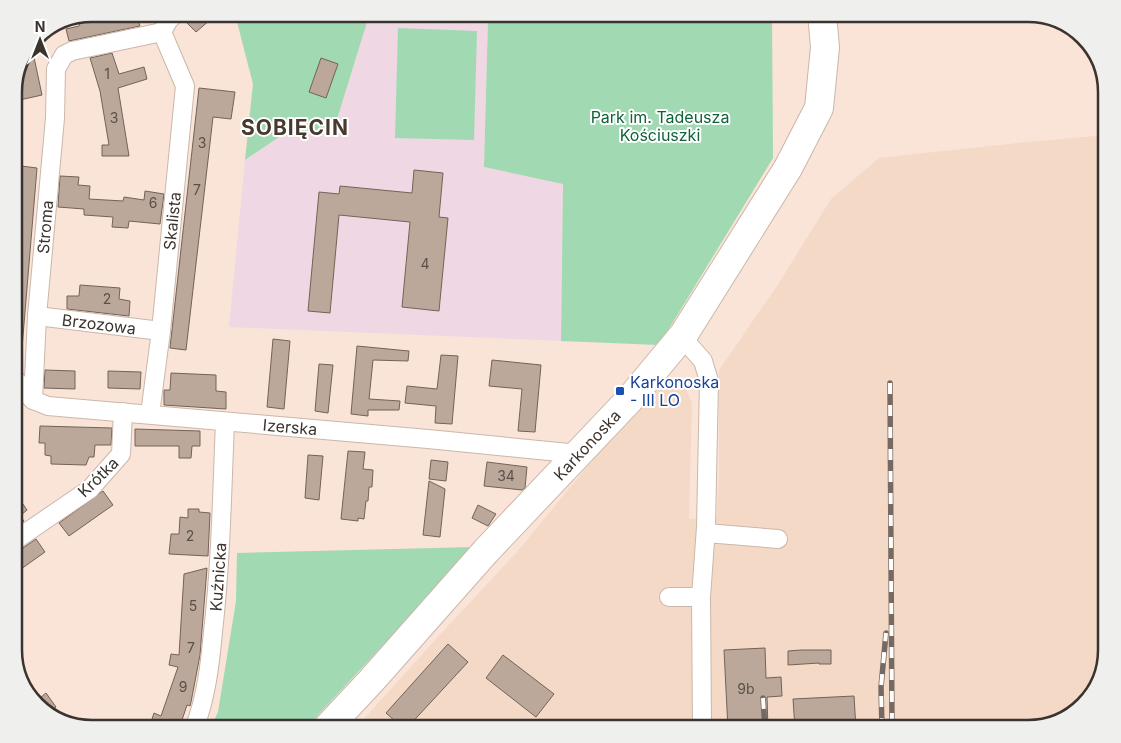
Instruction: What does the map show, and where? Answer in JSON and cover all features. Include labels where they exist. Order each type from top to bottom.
[{"type":"main road","name":"Karkonoska","points":[[334,720],[486,551],[630,399],[682,337],[788,168],[818,108],[825,47],[823,22]]},
{"type":"street","points":[[162,32],[167,22]]},
{"type":"street","name":"Stroma","points":[[33,400],[37,316],[55,118],[56,69],[64,55],[72,51],[162,32]]},
{"type":"street","name":"Skalista","points":[[150,414],[161,331],[185,86],[162,32]]},
{"type":"street","name":"Brzozowa","points":[[37,316],[161,331]]},
{"type":"street","points":[[682,337],[703,360],[709,381],[706,533],[701,597],[702,720]]},
{"type":"street","points":[[23,388],[33,400]]},
{"type":"street","name":"Izerska","points":[[33,400],[48,406],[428,439],[569,453],[577,457]]},
{"type":"street","name":"Krótka","points":[[23,535],[90,489],[121,454],[123,412]]},
{"type":"street","name":"Kuźnicka","points":[[197,720],[208,681],[218,594],[225,422]]},
{"type":"street","points":[[706,533],[778,539]]},
{"type":"street","points":[[669,597],[701,597]]},
{"type":"shaded area","points":[[367,22],[488,22],[484,167],[563,184],[561,341],[229,327],[245,160],[279,137],[334,129]]},
{"type":"shaded area","points":[[1098,136],[1098,660],[1091,682],[1075,703],[1051,717],[1029,720],[363,720],[516,553],[648,396],[665,382],[679,383],[685,387],[692,403],[689,519],[717,518],[719,370],[777,286],[831,199],[879,158]]},
{"type":"green space","name":"Park im. Tadeusza Kościuszki","points":[[237,22],[367,22],[334,129],[279,137],[245,160],[253,84]]},
{"type":"green space","name":"Park im. Tadeusza Kościuszki","points":[[488,22],[772,22],[773,158],[659,345],[561,341],[563,184],[484,167]]},
{"type":"green space","points":[[398,28],[477,31],[474,140],[395,138]]},
{"type":"green space","points":[[474,547],[313,720],[214,720],[218,712],[236,601],[237,553]]},
{"type":"building","points":[[92,22],[139,22],[140,26],[69,41],[66,29],[79,26],[80,24]]},
{"type":"building","points":[[186,22],[208,22],[196,32]]},
{"type":"building","points":[[112,53],[119,74],[144,67],[147,79],[118,88],[129,156],[102,156],[102,145],[109,145],[100,91],[90,58]]},
{"type":"building","points":[[34,55],[42,95],[23,99],[25,74]]},
{"type":"building","points":[[321,58],[338,64],[326,98],[309,92]]},
{"type":"building","points":[[199,88],[235,92],[231,119],[213,117],[186,350],[170,348]]},
{"type":"building","points":[[23,166],[37,168],[23,336]]},
{"type":"building","points":[[414,170],[443,173],[439,217],[448,218],[439,311],[402,307],[410,222],[339,215],[330,313],[308,311],[319,192],[339,194],[340,186],[412,193]]},
{"type":"building","points":[[60,176],[79,177],[78,185],[90,186],[89,199],[123,201],[124,197],[144,200],[145,191],[164,194],[160,224],[129,221],[128,228],[112,227],[113,217],[84,215],[84,209],[58,207]]},
{"type":"building","points":[[80,285],[120,288],[119,299],[130,301],[129,316],[67,309],[67,296],[79,296]]},
{"type":"building","points":[[273,339],[290,341],[284,409],[267,407]]},
{"type":"building","points":[[357,346],[409,351],[408,361],[373,360],[369,399],[400,401],[399,410],[368,410],[368,416],[351,414]]},
{"type":"building","points":[[441,355],[458,356],[452,424],[435,423],[436,406],[405,403],[407,386],[437,389]]},
{"type":"building","points":[[492,360],[541,365],[535,432],[518,431],[522,389],[489,386]]},
{"type":"building","points":[[319,364],[333,365],[328,413],[315,411]]},
{"type":"building","points":[[45,370],[75,371],[75,389],[44,388]]},
{"type":"building","points":[[108,371],[141,372],[140,389],[108,388]]},
{"type":"building","points":[[171,373],[216,375],[216,391],[226,392],[226,409],[164,405],[164,390],[170,390]]},
{"type":"building","points":[[40,426],[112,428],[111,445],[95,445],[94,457],[89,457],[86,465],[51,464],[51,456],[45,455],[45,443],[39,443]]},
{"type":"building","points":[[135,429],[200,431],[200,446],[192,446],[191,458],[179,458],[179,446],[135,446]]},
{"type":"building","points":[[348,451],[365,452],[363,469],[373,470],[372,487],[369,487],[364,519],[358,518],[358,521],[341,519]]},
{"type":"building","points":[[308,455],[323,456],[319,500],[305,498]]},
{"type":"building","points":[[431,460],[448,462],[446,481],[429,479]]},
{"type":"building","points":[[487,462],[527,467],[525,488],[522,490],[484,486]]},
{"type":"building","points":[[429,481],[445,489],[440,537],[423,535]]},
{"type":"building","points":[[103,491],[113,505],[69,536],[59,523]]},
{"type":"building","points":[[23,504],[27,510],[23,513]]},
{"type":"building","points":[[478,505],[496,514],[488,526],[472,518]]},
{"type":"building","points":[[188,509],[199,509],[199,512],[210,513],[208,556],[169,554],[171,534],[179,534],[180,517],[188,518]]},
{"type":"building","points":[[36,539],[45,552],[23,568],[23,548]]},
{"type":"building","points":[[207,568],[200,655],[190,706],[187,705],[182,720],[152,720],[154,713],[161,716],[178,667],[169,665],[171,654],[179,655],[184,574]]},
{"type":"building","points":[[448,644],[468,662],[414,720],[394,720],[386,713]]},
{"type":"building","points":[[765,648],[766,678],[781,677],[782,696],[767,697],[768,720],[728,720],[724,650]]},
{"type":"building","points":[[831,650],[831,664],[788,665],[788,651]]},
{"type":"building","points":[[503,655],[554,694],[536,717],[486,678]]},
{"type":"building","points":[[46,693],[56,707],[54,709],[40,698]]},
{"type":"building","points":[[854,696],[855,720],[794,720],[793,699]]},
{"type":"railway","points":[[890,383],[892,720]]},
{"type":"railway","points":[[882,720],[881,687],[886,633]]},
{"type":"railway","points":[[763,698],[764,720]]},
{"type":"place","name":"Karkonoska - III LO","points":[[620,391]]},
{"type":"district","name":"SOBIĘCIN","points":[[295,128]]}]
